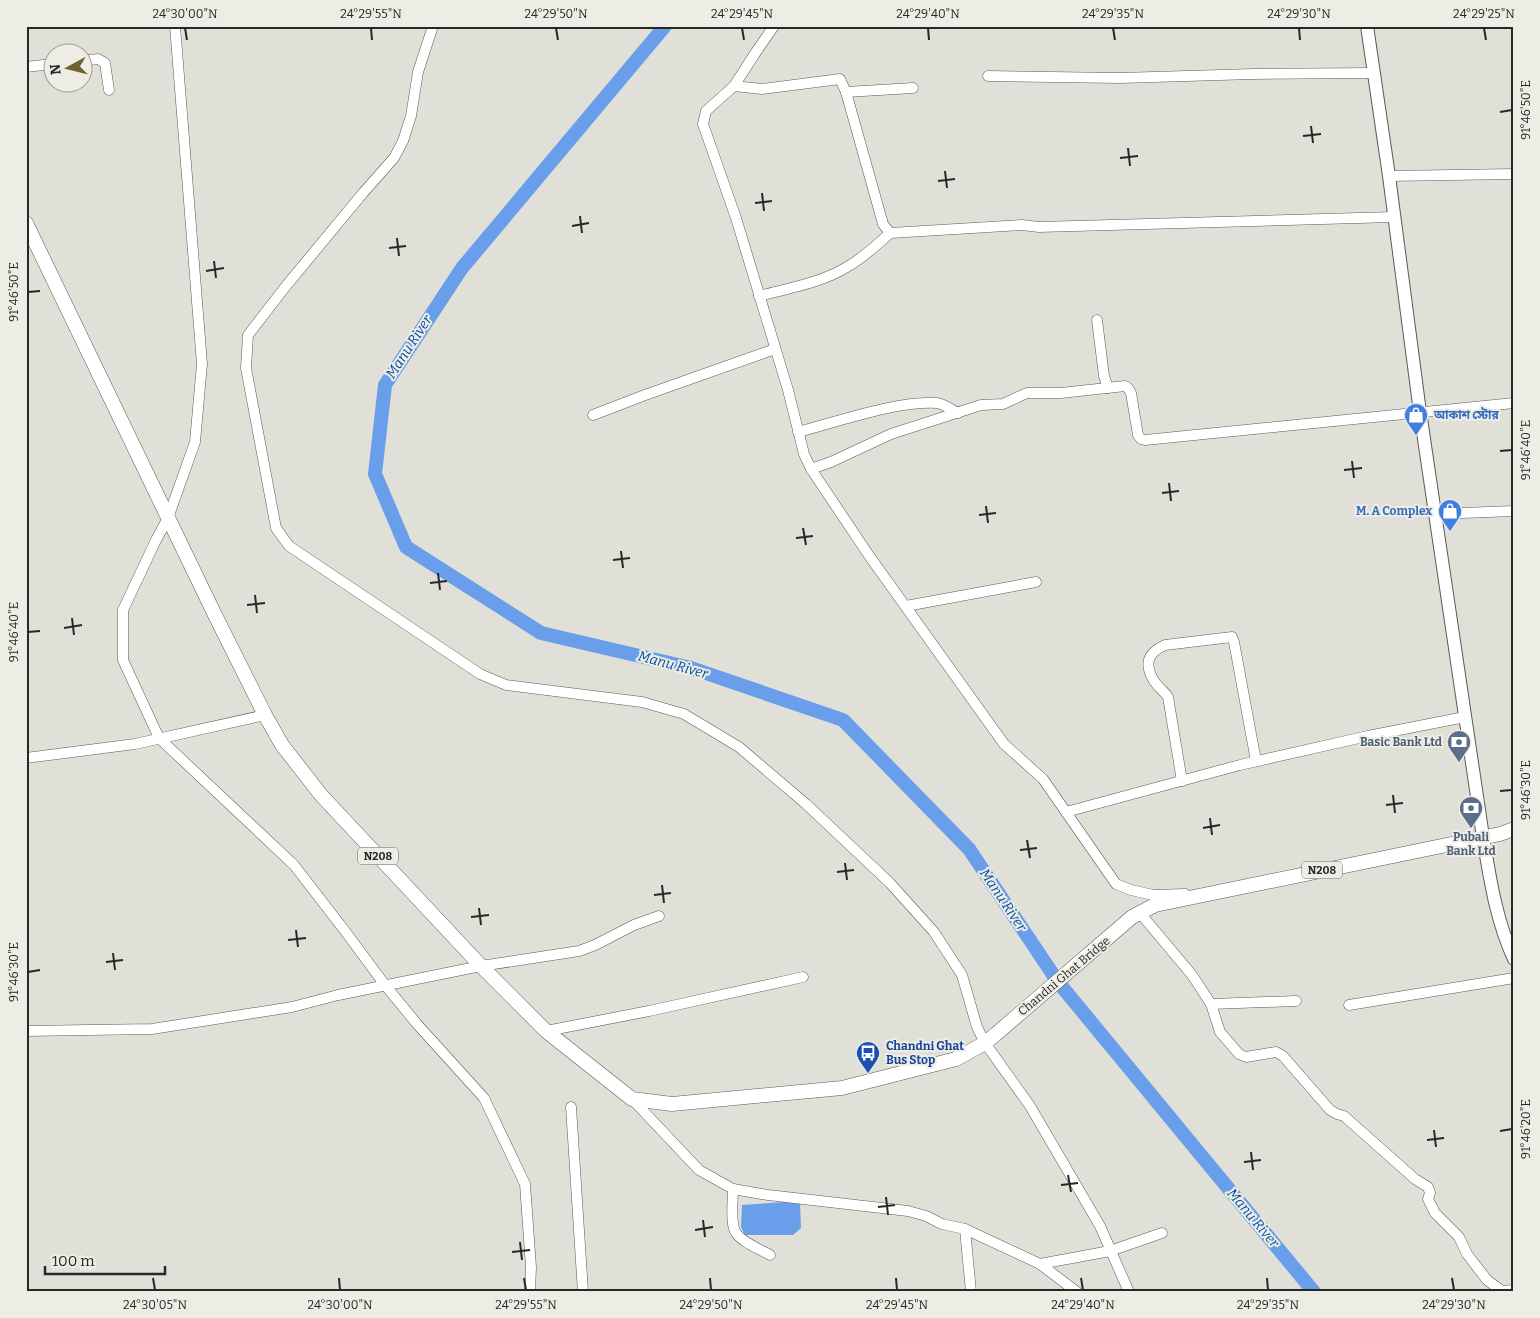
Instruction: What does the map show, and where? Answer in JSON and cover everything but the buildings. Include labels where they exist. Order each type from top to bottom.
[{"type":"highway","name":"N208","points":[[26,223],[168,518],[265,715],[282,745],[322,795],[481,966],[546,1031],[632,1099],[672,1104],[842,1088],[956,1058],[990,1038]]},
{"type":"highway","name":"N208","points":[[1136,915],[1155,905],[1500,834],[1514,829]]},
{"type":"highway","name":"Chandni Ghat Bridge","points":[[990,1038],[1136,915]]},
{"type":"main road","points":[[1367,26],[1420,412],[1483,837],[1494,901],[1506,941],[1514,959]]},
{"type":"street","points":[[175,26],[202,364],[195,442],[168,518],[123,610],[123,660],[160,738],[294,865],[384,985],[484,1098],[525,1184],[531,1267],[530,1292]]},
{"type":"street","points":[[433,26],[418,72],[411,116],[403,141],[394,158],[363,193],[248,335],[246,368],[276,528],[289,546],[480,674],[506,686],[642,702],[684,714],[739,747],[806,804],[890,883],[934,932],[962,975],[977,1027],[990,1038],[1100,1226],[1128,1292]]},
{"type":"street","points":[[774,26],[734,86],[706,111],[703,124],[736,218],[788,390],[804,454],[811,469],[870,557],[1004,744],[1043,779],[1116,884],[1153,895],[1214,892]]},
{"type":"street","points":[[92,60],[98,59],[106,63],[109,90]]},
{"type":"street","points":[[26,67],[42,65]]},
{"type":"street","points":[[988,76],[1120,78],[1374,73]]},
{"type":"street","points":[[734,86],[762,90],[840,79],[846,92],[883,224],[890,233]]},
{"type":"street","points":[[846,92],[913,88]]},
{"type":"street","points":[[1389,176],[1514,174]]},
{"type":"street","points":[[759,296],[822,279],[848,267],[890,233],[1022,225],[1039,227],[1394,217]]},
{"type":"street","points":[[1097,320],[1104,376],[1108,388]]},
{"type":"street","points":[[593,415],[644,394],[775,349]]},
{"type":"street","points":[[811,469],[890,434],[981,406],[1003,404],[1027,393],[1061,393],[1124,386],[1128,388],[1131,394],[1138,435],[1141,439],[1145,440],[1514,403]]},
{"type":"street","points":[[798,432],[873,412],[910,405],[939,403],[958,413]]},
{"type":"street","points":[[1436,514],[1514,511]]},
{"type":"street","points":[[906,606],[1036,582]]},
{"type":"street","points":[[1182,781],[1168,696],[1156,684],[1150,672],[1148,662],[1156,649],[1165,645],[1232,637],[1256,761]]},
{"type":"street","points":[[26,758],[135,744],[265,715]]},
{"type":"street","points":[[1066,812],[1256,761],[1465,717]]},
{"type":"street","points":[[1136,915],[1192,975],[1211,1004],[1220,1032],[1239,1054],[1246,1057],[1276,1052],[1283,1056],[1330,1110],[1344,1116],[1415,1179],[1428,1187],[1430,1193],[1428,1199],[1435,1213],[1460,1237],[1467,1254],[1486,1280],[1502,1291],[1514,1290]]},
{"type":"street","points":[[26,1031],[152,1029],[292,1007],[384,985],[481,966],[585,949],[634,925],[659,916]]},
{"type":"street","points":[[546,1031],[649,1011],[803,977]]},
{"type":"street","points":[[1349,1005],[1514,978]]},
{"type":"street","points":[[1211,1004],[1296,1001]]},
{"type":"street","points":[[632,1099],[699,1170],[733,1189],[768,1195],[908,1211],[926,1216],[942,1224],[965,1229],[1040,1264],[1077,1292]]},
{"type":"street","points":[[571,1107],[583,1292]]},
{"type":"street","points":[[733,1189],[733,1226],[736,1234],[746,1242],[770,1255]]},
{"type":"street","points":[[965,1229],[971,1292]]},
{"type":"street","points":[[1040,1264],[1110,1251],[1162,1233]]},
{"type":"water","points":[[800,1201],[801,1228],[793,1235],[745,1235],[741,1227],[742,1205]]},
{"type":"waterway","name":"Manu River","points":[[665,26],[462,268],[385,385],[375,474],[406,547],[541,633],[691,668],[843,720],[969,849],[1058,982],[1314,1292]]},
{"type":"place","name":"আকাশ স্টোর","points":[[1416,436]]},
{"type":"place","name":"M. A Complex","points":[[1450,532]]},
{"type":"place","name":"Basic Bank Ltd","points":[[1459,763]]},
{"type":"place","name":"Pubali Bank Ltd","points":[[1471,829]]},
{"type":"place","name":"Chandni Ghat Bus Stop","points":[[868,1074]]}]
